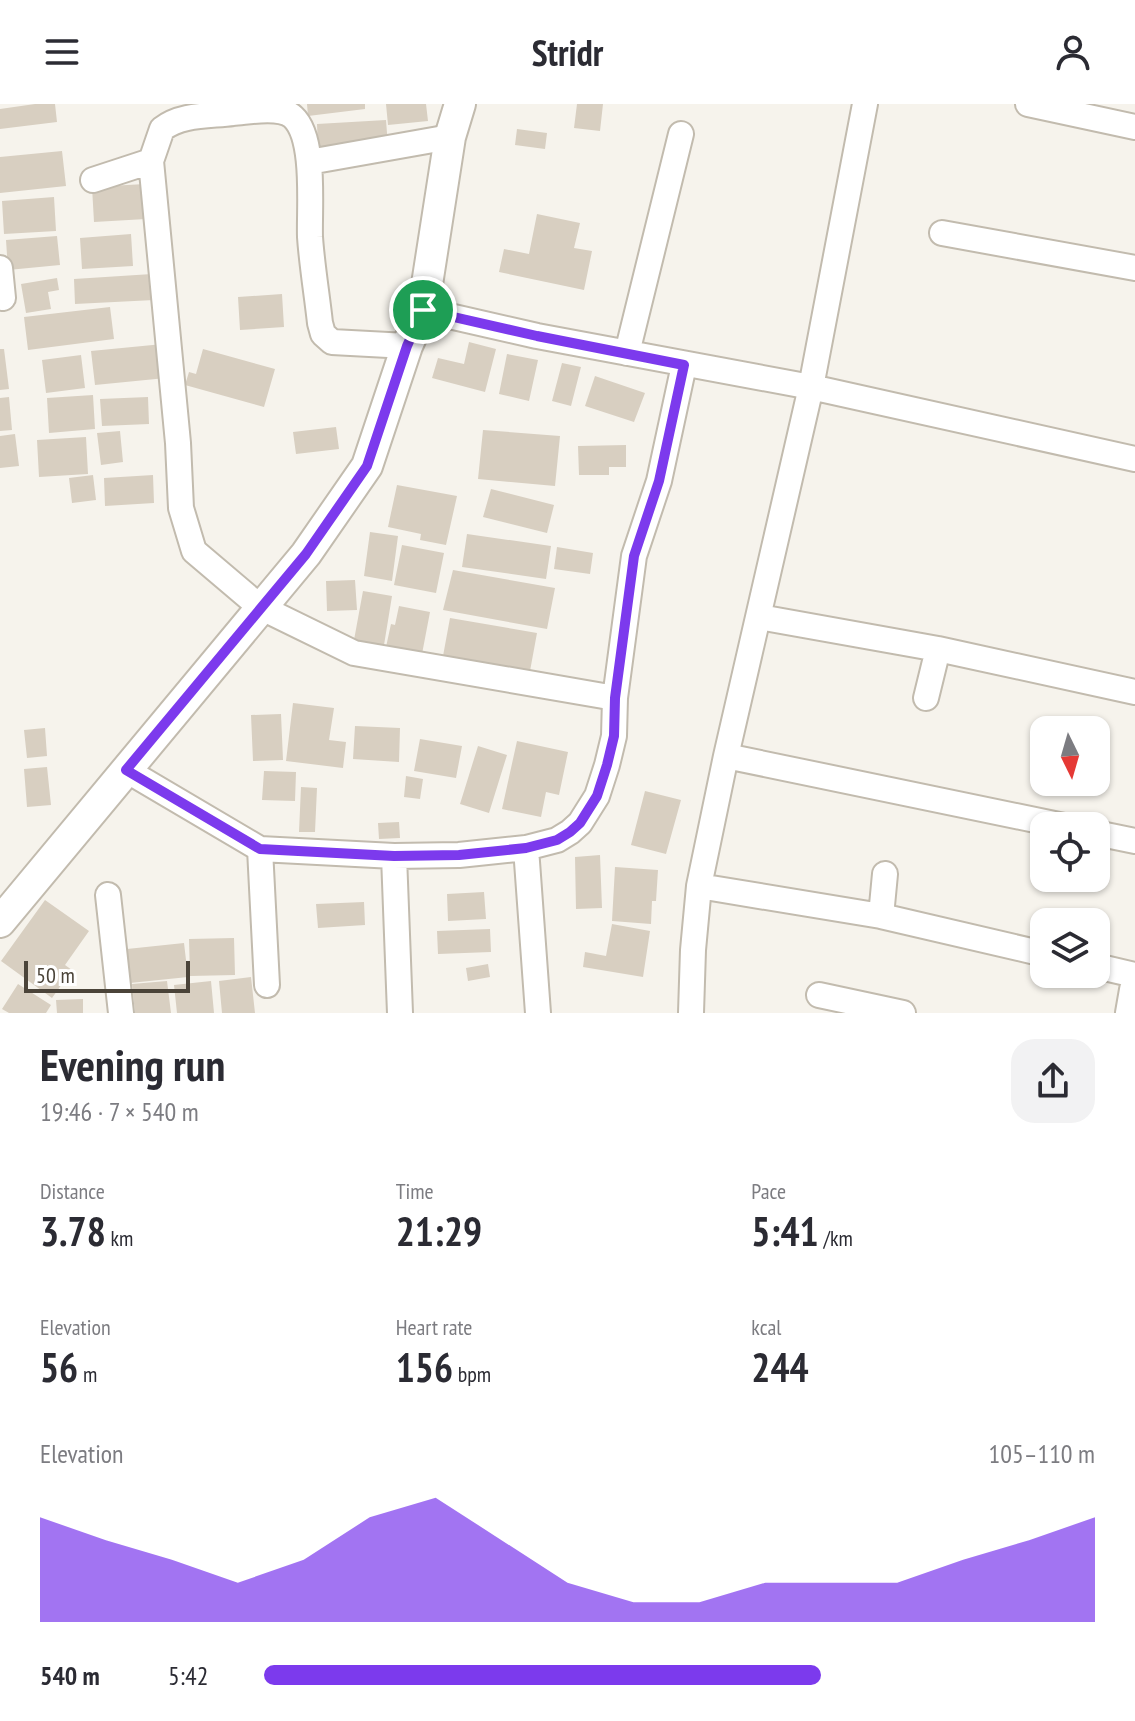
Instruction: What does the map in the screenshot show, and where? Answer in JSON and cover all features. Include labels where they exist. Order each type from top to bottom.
[{"type":"street","points":[[0,922],[306,554],[367,466],[407,346],[423,310],[450,137],[460,104]]},
{"type":"street","points":[[691,1013],[699,886],[811,387],[865,104]]},
{"type":"street","points":[[1028,104],[1135,127]]},
{"type":"street","points":[[407,346],[332,342],[323,334],[310,238],[309,162],[306,144],[294,118],[279,111],[183,119],[162,129],[151,161],[178,443],[181,508],[185,530],[194,551],[260,607],[354,653],[615,698]]},
{"type":"street","points":[[627,353],[681,134]]},
{"type":"street","points":[[309,162],[450,137]]},
{"type":"street","points":[[93,180],[151,161]]},
{"type":"street","points":[[942,233],[1135,268]]},
{"type":"street","points":[[0,268],[3,298]]},
{"type":"street","points":[[423,310],[537,336],[811,387],[1135,459]]},
{"type":"street","points":[[126,770],[260,849],[394,856],[459,855],[526,848],[557,840],[570,832],[580,823],[597,796],[614,736],[615,698],[634,556],[659,481],[684,365]]},
{"type":"street","points":[[759,617],[938,649],[1135,692]]},
{"type":"street","points":[[926,698],[938,649]]},
{"type":"street","points":[[726,756],[1030,819]]},
{"type":"street","points":[[1110,836],[1135,841]]},
{"type":"street","points":[[526,848],[538,1013]]},
{"type":"street","points":[[260,849],[267,985]]},
{"type":"street","points":[[394,856],[400,1013]]},
{"type":"street","points":[[881,916],[885,874]]},
{"type":"street","points":[[699,886],[881,916],[1030,951]]},
{"type":"street","points":[[108,895],[121,1013]]},
{"type":"street","points":[[1110,969],[1135,975]]},
{"type":"street","points":[[1131,1013],[1135,990]]},
{"type":"street","points":[[819,995],[903,1013]]},
{"type":"building","points":[[55,104],[57,122],[0,129],[0,109]]},
{"type":"building","points":[[307,104],[365,104],[365,109],[308,116]]},
{"type":"building","points":[[386,104],[426,104],[428,121],[388,125]]},
{"type":"building","points":[[577,104],[603,104],[600,131],[574,128]]},
{"type":"building","points":[[386,120],[388,146],[318,150],[317,124]]},
{"type":"building","points":[[517,129],[547,133],[545,149],[515,145]]},
{"type":"building","points":[[62,151],[66,186],[0,193],[0,157]]},
{"type":"building","points":[[145,184],[146,219],[94,222],[92,187]]},
{"type":"building","points":[[54,197],[56,231],[4,234],[2,201]]},
{"type":"building","points":[[537,214],[580,223],[574,248],[592,251],[584,290],[499,272],[504,249],[529,254]]},
{"type":"building","points":[[131,234],[133,266],[82,269],[80,238]]},
{"type":"building","points":[[57,236],[60,265],[8,270],[6,240]]},
{"type":"building","points":[[152,274],[154,300],[75,304],[74,279]]},
{"type":"building","points":[[57,278],[59,290],[48,292],[51,309],[26,313],[21,284]]},
{"type":"building","points":[[282,294],[284,327],[240,330],[238,297]]},
{"type":"building","points":[[110,307],[114,339],[28,350],[24,317]]},
{"type":"building","points":[[469,342],[496,349],[485,392],[432,378],[438,358],[464,364]]},
{"type":"building","points":[[163,344],[166,378],[95,385],[91,351]]},
{"type":"building","points":[[0,349],[4,349],[9,389],[0,390]]},
{"type":"building","points":[[203,349],[275,369],[264,407],[185,385],[189,372],[196,374]]},
{"type":"building","points":[[507,354],[538,360],[529,401],[499,394]]},
{"type":"building","points":[[81,355],[85,388],[46,393],[42,360]]},
{"type":"building","points":[[562,363],[581,367],[571,406],[552,401]]},
{"type":"building","points":[[595,376],[645,393],[634,422],[585,406]]},
{"type":"building","points":[[93,395],[95,429],[49,433],[47,398]]},
{"type":"building","points":[[9,397],[12,430],[0,431],[0,398]]},
{"type":"building","points":[[148,397],[149,424],[102,426],[100,399]]},
{"type":"building","points":[[336,427],[339,449],[296,454],[293,432]]},
{"type":"building","points":[[483,430],[560,436],[555,486],[478,479]]},
{"type":"building","points":[[120,431],[123,462],[101,465],[97,433]]},
{"type":"building","points":[[15,434],[19,466],[0,468],[0,436]]},
{"type":"building","points":[[86,437],[88,474],[39,477],[37,440]]},
{"type":"building","points":[[626,445],[626,467],[609,467],[609,475],[579,475],[578,446]]},
{"type":"building","points":[[93,475],[96,500],[72,503],[69,478]]},
{"type":"building","points":[[153,475],[154,503],[105,506],[104,478]]},
{"type":"building","points":[[397,485],[457,496],[446,545],[420,540],[421,534],[388,527]]},
{"type":"building","points":[[491,489],[554,505],[547,533],[483,517]]},
{"type":"building","points":[[370,532],[398,536],[392,581],[364,576]]},
{"type":"building","points":[[467,534],[551,546],[546,579],[462,567]]},
{"type":"building","points":[[402,545],[444,553],[436,593],[394,585]]},
{"type":"building","points":[[557,547],[593,553],[590,574],[554,569]]},
{"type":"building","points":[[453,570],[555,588],[547,629],[443,610]]},
{"type":"building","points":[[355,580],[357,610],[327,611],[326,581]]},
{"type":"building","points":[[363,591],[392,596],[384,645],[354,640]]},
{"type":"building","points":[[399,606],[430,612],[422,654],[386,647]]},
{"type":"building","points":[[450,618],[537,633],[530,671],[443,656]]},
{"type":"building","points":[[293,703],[334,708],[329,740],[346,742],[343,768],[286,761]]},
{"type":"building","points":[[281,714],[283,760],[253,761],[251,715]]},
{"type":"building","points":[[355,726],[400,728],[399,762],[353,759]]},
{"type":"building","points":[[45,728],[47,756],[27,758],[24,730]]},
{"type":"building","points":[[420,739],[462,746],[456,778],[414,771]]},
{"type":"building","points":[[517,741],[568,752],[559,795],[546,792],[541,817],[502,809]]},
{"type":"building","points":[[478,746],[507,755],[489,813],[460,804]]},
{"type":"building","points":[[47,767],[51,805],[27,807],[24,769]]},
{"type":"building","points":[[264,771],[296,772],[295,801],[262,800]]},
{"type":"building","points":[[406,776],[423,779],[420,799],[404,797]]},
{"type":"building","points":[[301,787],[317,788],[315,832],[299,832]]},
{"type":"building","points":[[645,791],[681,800],[666,854],[631,845]]},
{"type":"building","points":[[399,822],[400,838],[379,839],[378,823]]},
{"type":"building","points":[[600,855],[602,908],[576,909],[575,857]]},
{"type":"building","points":[[615,867],[658,870],[651,924],[612,921]]},
{"type":"building","points":[[484,892],[486,919],[448,921],[447,894]]},
{"type":"building","points":[[45,900],[89,931],[65,965],[72,970],[52,998],[1,961]]},
{"type":"building","points":[[364,902],[365,925],[318,928],[316,904]]},
{"type":"building","points":[[612,924],[650,931],[643,977],[583,967],[585,952],[606,956]]},
{"type":"building","points":[[490,929],[491,952],[438,954],[437,931]]},
{"type":"building","points":[[234,938],[235,975],[190,976],[189,939]]},
{"type":"building","points":[[184,943],[188,977],[130,983],[127,949]]},
{"type":"building","points":[[488,964],[490,977],[468,981],[466,968]]},
{"type":"building","points":[[251,977],[255,1013],[222,1013],[219,981]]},
{"type":"building","points":[[167,981],[171,1013],[135,1013],[132,984]]},
{"type":"building","points":[[211,981],[214,1013],[177,1013],[174,985]]},
{"type":"building","points":[[18,984],[51,1005],[46,1013],[9,1013],[2,1009]]},
{"type":"building","points":[[83,999],[83,1013],[57,1013],[56,1000]]},
{"type":"route","points":[[423,310],[684,365],[659,481],[634,556],[615,698],[614,736],[607,765],[597,796],[580,823],[557,840],[526,848],[459,855],[394,856],[260,849],[126,770],[306,554],[367,466],[407,346],[423,310]]}]
